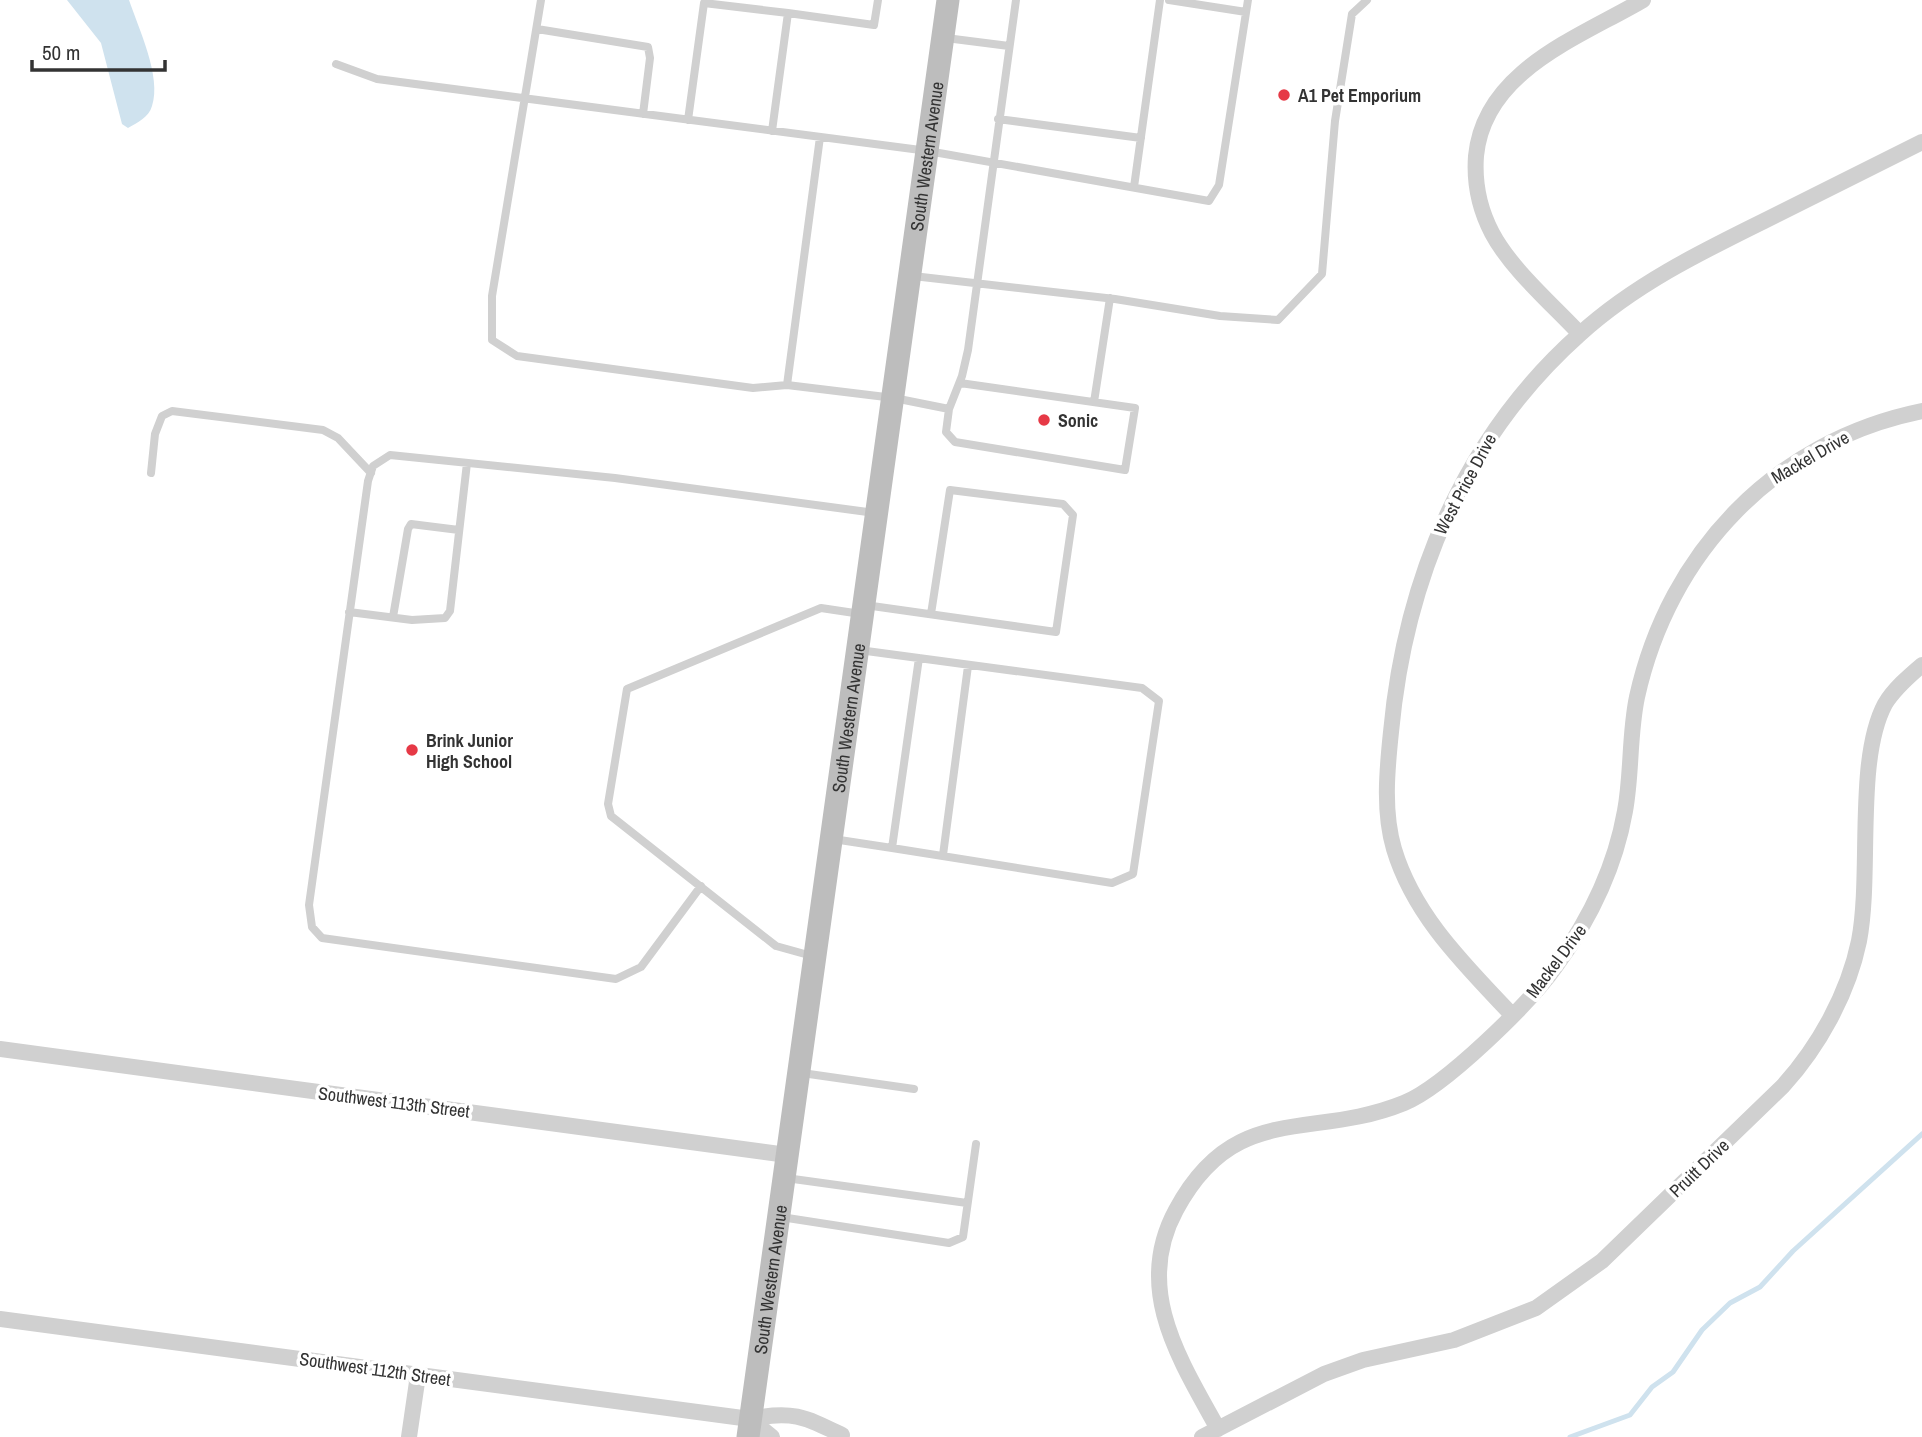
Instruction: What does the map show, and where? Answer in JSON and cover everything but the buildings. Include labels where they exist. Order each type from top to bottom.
[{"type":"main road","name":"South Western Avenue","points":[[749,1428],[948,0]]},
{"type":"street","points":[[1580,334],[1493,234],[1478,192],[1477,149],[1490,110],[1514,79],[1549,54],[1643,0]]},
{"type":"street","name":"West Price Drive","points":[[1512,1015],[1427,919],[1408,886],[1393,847],[1388,809],[1387,773],[1393,707],[1411,609],[1428,558],[1464,478],[1516,398],[1580,334],[1655,277],[1922,142]]},
{"type":"street","name":"Mackel Drive","points":[[1218,1429],[1169,1337],[1162,1315],[1158,1277],[1165,1235],[1175,1212],[1200,1174],[1219,1156],[1252,1135],[1290,1125],[1373,1113],[1407,1102],[1446,1076],[1512,1015],[1553,971],[1595,904],[1609,870],[1625,810],[1635,714],[1646,660],[1673,598],[1702,551],[1760,487],[1811,452],[1873,425],[1922,411]]},
{"type":"street","name":"Pruitt Drive","points":[[1202,1437],[1324,1374],[1363,1360],[1454,1340],[1536,1308],[1602,1261],[1790,1078],[1821,1035],[1846,983],[1858,941],[1864,900],[1869,772],[1877,725],[1886,703],[1922,665]]},
{"type":"street","name":"Southwest 113th Street","points":[[0,1049],[787,1155]]},
{"type":"street","name":"Southwest 112th Street","points":[[0,1319],[418,1375],[749,1428]]},
{"type":"street","points":[[409,1437],[418,1375]]},
{"type":"street","points":[[749,1428],[782,1412],[813,1421],[843,1436]]},
{"type":"street","points":[[749,1428],[772,1437]]},
{"type":"lane","points":[[541,0],[527,98],[492,296],[492,340],[516,356],[753,388],[787,385],[894,398],[949,409]]},
{"type":"lane","points":[[688,120],[704,3],[874,25],[878,0]]},
{"type":"lane","points":[[960,383],[1135,408],[1125,470],[955,442],[946,432],[949,409],[960,383],[978,282],[992,162],[1016,0]]},
{"type":"lane","points":[[1134,187],[1160,0]]},
{"type":"lane","points":[[1169,0],[1246,12]]},
{"type":"lane","points":[[336,64],[377,79],[928,151],[1209,201],[1219,185],[1248,0]]},
{"type":"lane","points":[[911,276],[1110,298],[1220,316],[1278,320],[1322,274],[1335,121],[1352,14],[1367,0]]},
{"type":"lane","points":[[772,131],[788,13]]},
{"type":"lane","points":[[537,29],[648,47],[650,58],[643,114]]},
{"type":"lane","points":[[943,38],[1009,46]]},
{"type":"lane","points":[[998,119],[1141,138]]},
{"type":"lane","points":[[787,385],[820,137]]},
{"type":"lane","points":[[1094,402],[1110,298]]},
{"type":"lane","points":[[151,473],[155,434],[162,416],[172,411],[323,430],[338,438],[371,473]]},
{"type":"lane","points":[[701,886],[641,967],[616,979],[321,938],[312,927],[309,905],[349,612],[373,466],[390,455],[615,478],[878,513]]},
{"type":"lane","points":[[349,612],[434,621],[445,618],[450,611],[467,463]]},
{"type":"lane","points":[[815,956],[776,946],[611,816],[608,804],[627,689],[821,608],[931,614],[1056,632],[1073,515],[1063,505],[950,490],[931,614]]},
{"type":"lane","points":[[393,617],[405,536],[411,524],[459,530]]},
{"type":"lane","points":[[832,839],[1112,883],[1133,874],[1159,701],[1142,688],[859,650]]},
{"type":"lane","points":[[892,848],[919,658]]},
{"type":"lane","points":[[943,855],[968,666]]},
{"type":"lane","points":[[799,1073],[914,1089]]},
{"type":"lane","points":[[778,1217],[948,1243],[963,1237],[976,1144]]},
{"type":"lane","points":[[784,1178],[967,1203]]},
{"type":"water","points":[[67,0],[129,0],[148,52],[154,94],[148,113],[128,128],[122,124],[101,43]]},
{"type":"waterway","points":[[1570,1437],[1630,1415],[1652,1387],[1673,1372],[1702,1330],[1730,1303],[1760,1287],[1793,1251],[1922,1134]]},
{"type":"place","name":"A1 Pet Emporium","points":[[1284,95]]},
{"type":"place","name":"Sonic","points":[[1044,420]]},
{"type":"place","name":"Brink Junior High School","points":[[412,750]]}]
